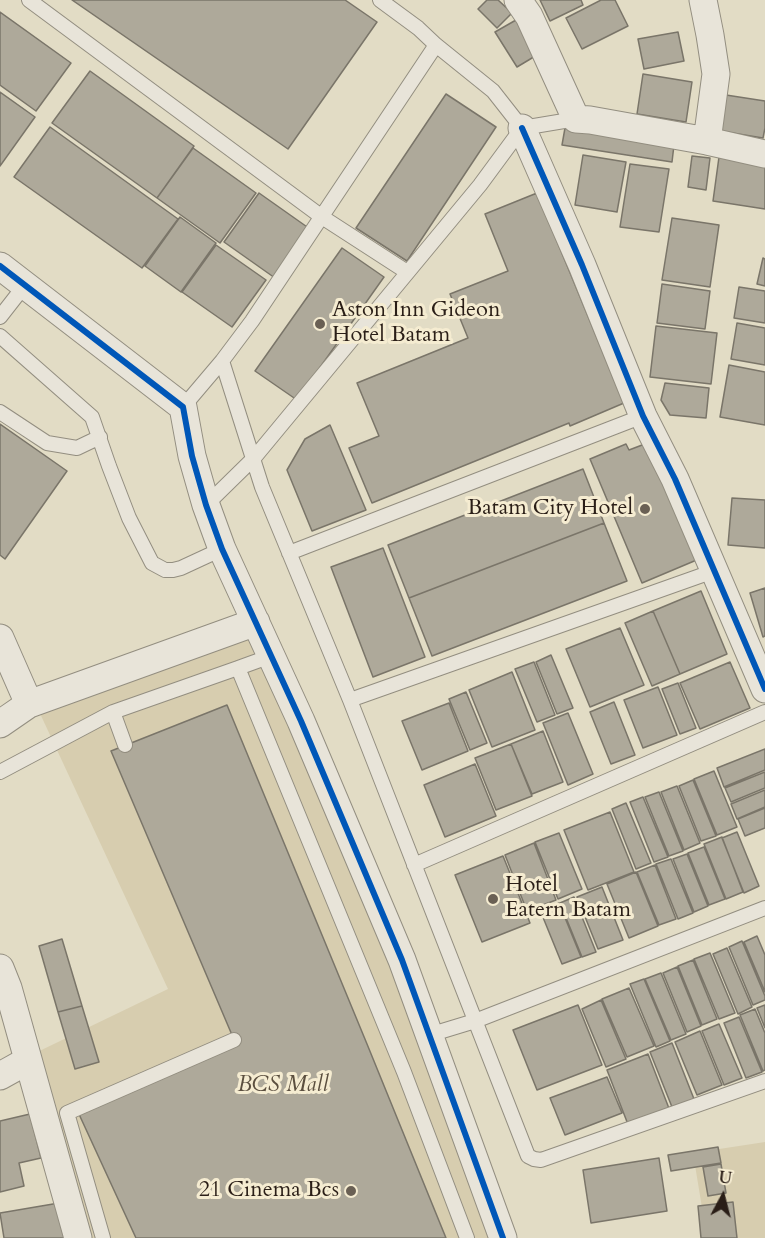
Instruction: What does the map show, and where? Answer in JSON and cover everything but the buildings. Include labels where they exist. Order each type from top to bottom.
[{"type":"street","points":[[518,0],[529,16],[576,119],[707,141],[765,154]]},
{"type":"street","points":[[703,0],[716,74],[707,141]]},
{"type":"street","points":[[522,128],[582,265],[643,416],[675,479],[765,689]]},
{"type":"street","points":[[0,266],[183,407],[192,456],[206,506],[222,549],[301,721],[393,938],[503,1238]]},
{"type":"street","points":[[0,724],[29,704],[255,622]]},
{"type":"street","points":[[0,638],[29,704]]},
{"type":"street","points":[[0,968],[8,988],[78,1238]]},
{"type":"street","points":[[0,1076],[27,1061]]},
{"type":"lane","points":[[29,0],[322,217],[407,272]]},
{"type":"lane","points":[[380,0],[418,27],[436,45],[494,91],[522,128]]},
{"type":"lane","points":[[183,407],[252,321],[436,45]]},
{"type":"lane","points":[[206,506],[254,458],[480,185],[522,128],[576,119]]},
{"type":"lane","points":[[0,317],[25,285]]},
{"type":"lane","points":[[0,336],[92,417],[108,466],[129,518],[152,563],[165,570],[173,570],[222,549]]},
{"type":"lane","points":[[222,361],[262,487],[350,700],[528,1156],[534,1160],[541,1160],[765,1081]]},
{"type":"lane","points":[[0,412],[47,443],[77,448],[100,437]]},
{"type":"lane","points":[[289,553],[643,416]]},
{"type":"lane","points":[[350,700],[714,571]]},
{"type":"lane","points":[[0,772],[113,712],[271,656]]},
{"type":"lane","points":[[238,668],[399,1061],[467,1238]]},
{"type":"lane","points":[[113,712],[125,745]]},
{"type":"lane","points":[[414,865],[765,712]]},
{"type":"lane","points":[[429,1035],[475,1021],[765,908]]},
{"type":"lane","points":[[103,1238],[67,1113],[234,1040]]},
{"type":"green space","name":"BCS Mall","points":[[258,629],[500,1238],[78,1238],[29,1056],[168,989],[37,707]]},
{"type":"green space","points":[[765,1142],[765,1238],[707,1238],[693,1153]]},
{"type":"cycle path","points":[[522,128],[582,265],[643,416],[675,479],[765,689]]},
{"type":"cycle path","points":[[0,266],[183,407],[192,456],[222,549],[301,721],[402,960],[503,1238]]},
{"type":"place","name":"Aston Inn Gideon Hotel Batam","points":[[320,324]]},
{"type":"place","name":"Batam City Hotel","points":[[645,509]]},
{"type":"place","name":"Hotel Eatern Batam","points":[[493,899]]},
{"type":"place","name":"21 Cinema Bcs","points":[[351,1191]]}]
